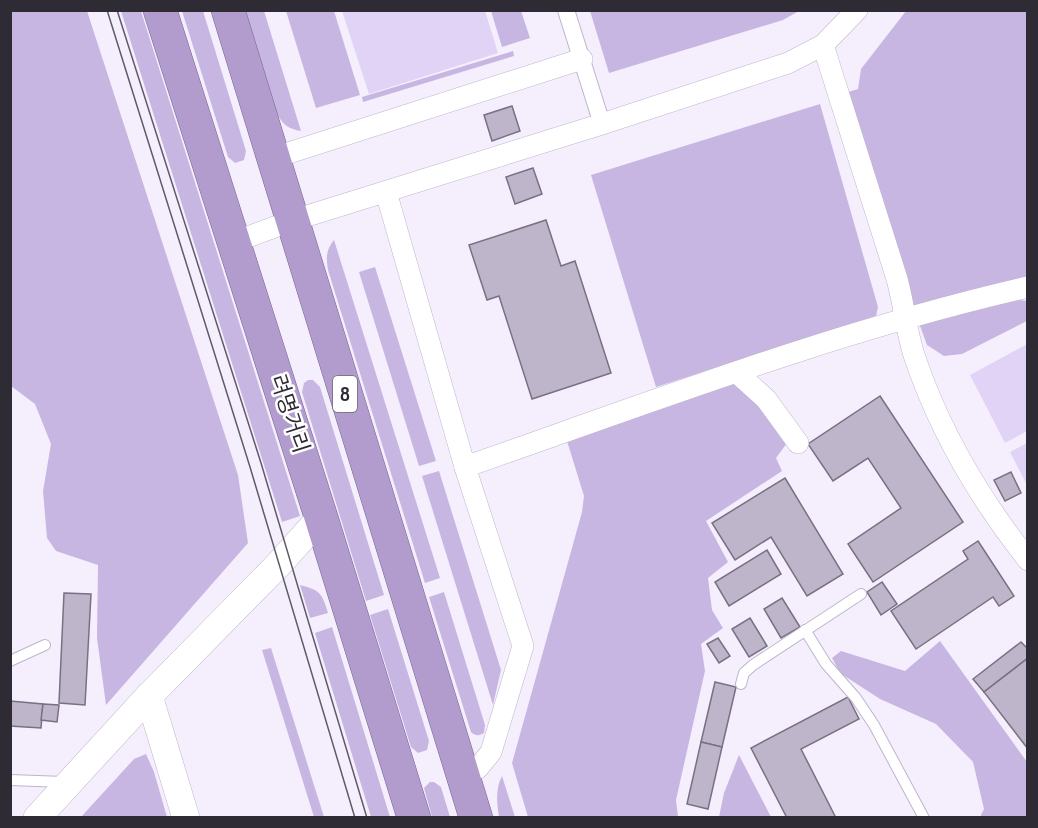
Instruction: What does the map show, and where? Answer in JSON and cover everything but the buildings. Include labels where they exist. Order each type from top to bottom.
[{"type":"highway","name":"려명거리","points":[[160,10],[414,818]]},
{"type":"highway","name":"8","points":[[228,10],[476,818]]},
{"type":"street","points":[[566,10],[602,124]]},
{"type":"street","points":[[234,242],[291,221],[788,63],[823,45],[857,10]]},
{"type":"street","points":[[823,45],[901,292],[913,352],[922,379],[966,473],[1001,527],[1028,560]]},
{"type":"street","points":[[273,158],[582,59]]},
{"type":"street","points":[[386,192],[465,467],[523,646],[491,752],[478,768],[464,777]]},
{"type":"street","points":[[465,467],[735,372],[905,318],[1028,287]]},
{"type":"street","points":[[735,372],[766,399],[798,443]]},
{"type":"street","points":[[37,818],[149,696],[279,564],[321,517]]},
{"type":"street","points":[[149,696],[186,818]]},
{"type":"lane","points":[[741,684],[744,673],[753,665],[861,594]]},
{"type":"lane","points":[[805,630],[826,664],[856,698],[874,725],[924,818]]},
{"type":"lane","points":[[10,661],[45,645]]},
{"type":"lane","points":[[10,780],[70,782]]},
{"type":"shaded area","points":[[590,10],[799,11],[783,20],[609,73]]},
{"type":"shaded area","points":[[10,11],[87,11],[238,475],[248,543],[106,705],[97,638],[98,565],[56,551],[47,538],[43,491],[51,444],[35,404],[11,386]]},
{"type":"shaded area","points":[[121,11],[141,11],[300,516],[282,522]]},
{"type":"shaded area","points":[[182,11],[203,11],[246,151],[244,160],[235,163],[228,157]]},
{"type":"shaded area","points":[[245,11],[264,11],[301,131],[287,126],[277,114]]},
{"type":"shaded area","points":[[286,11],[334,11],[360,95],[316,108]]},
{"type":"shaded area","points":[[342,11],[485,11],[498,53],[369,94]]},
{"type":"shaded area","points":[[491,11],[521,11],[530,38],[502,47]]},
{"type":"shaded area","points":[[906,11],[1027,11],[1027,277],[914,309],[848,92],[858,89],[861,69]]},
{"type":"shaded area","points":[[513,51],[514,56],[363,102],[362,97]]},
{"type":"shaded area","points":[[820,104],[878,307],[876,316],[656,387],[591,175]]},
{"type":"shaded area","points":[[334,240],[440,578],[425,583],[328,270],[327,254]]},
{"type":"shaded area","points":[[375,267],[436,461],[419,466],[359,272]]},
{"type":"shaded area","points":[[1019,300],[1027,301],[1027,321],[962,354],[944,356],[927,345],[919,323]]},
{"type":"shaded area","points":[[1027,344],[1027,431],[1005,443],[970,375]]},
{"type":"shaded area","points":[[313,380],[320,387],[384,595],[366,601],[302,392],[304,383]]},
{"type":"shaded area","points":[[730,383],[746,391],[754,399],[787,443],[776,458],[782,471],[706,521],[728,562],[708,578],[712,610],[723,628],[701,644],[705,671],[676,800],[678,817],[528,817],[512,763],[582,512],[584,496],[567,441]]},
{"type":"shaded area","points":[[1027,443],[1027,485],[1010,452]]},
{"type":"shaded area","points":[[439,471],[501,670],[493,705],[422,476]]},
{"type":"shaded area","points":[[300,585],[319,593],[328,613],[310,618]]},
{"type":"shaded area","points":[[444,592],[485,725],[484,733],[480,735],[471,732],[429,597]]},
{"type":"shaded area","points":[[388,609],[429,741],[427,750],[418,753],[411,747],[370,615]]},
{"type":"shaded area","points":[[332,627],[390,817],[371,817],[315,633]]},
{"type":"shaded area","points":[[940,641],[1027,762],[1027,817],[980,817],[984,809],[973,762],[936,724],[880,699],[840,673],[832,658],[841,651],[905,671]]},
{"type":"shaded area","points":[[271,648],[324,817],[314,817],[262,650]]},
{"type":"shaded area","points":[[146,754],[154,772],[167,817],[81,817],[134,759]]},
{"type":"shaded area","points":[[739,755],[771,817],[719,817],[724,793]]},
{"type":"shaded area","points":[[502,776],[515,817],[499,817],[497,791]]},
{"type":"shaded area","points":[[430,782],[441,787],[450,817],[432,817],[424,788]]},
{"type":"tram line","points":[[107,10],[250,467],[355,818]]},
{"type":"tram line","points":[[117,10],[261,463],[367,818]]}]
